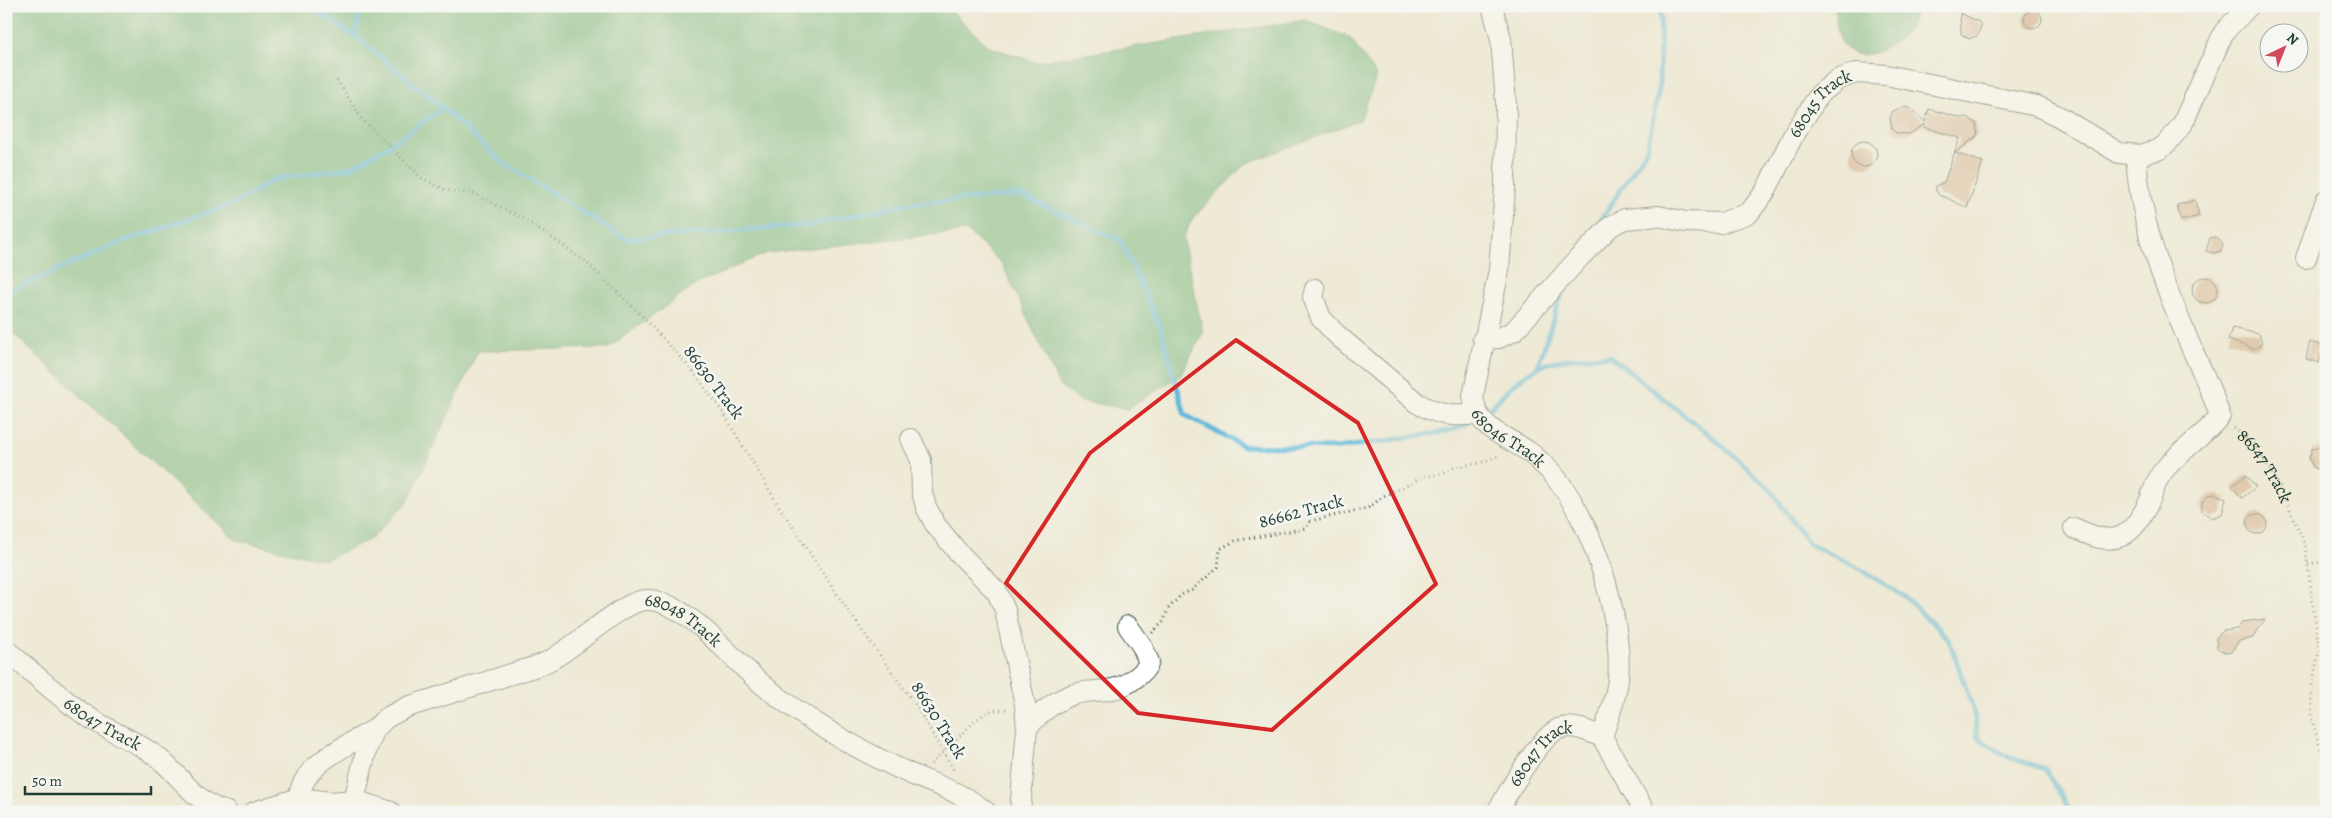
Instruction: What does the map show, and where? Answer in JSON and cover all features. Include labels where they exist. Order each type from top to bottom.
[{"type":"street","name":"68046 Track","points":[[1492,6],[1501,39],[1506,104],[1505,187],[1499,270],[1483,339],[1473,396],[1478,414],[1498,434],[1530,452],[1550,472],[1573,502],[1605,581],[1616,633],[1618,662],[1614,695],[1602,738]]},
{"type":"street","name":"68045 Track","points":[[1483,339],[1499,338],[1514,331],[1579,258],[1611,226],[1626,219],[1658,216],[1686,222],[1721,223],[1749,213],[1765,192],[1795,132],[1820,94],[1832,83],[1846,76],[1862,73],[1886,75],[2037,106],[2060,117],[2119,153],[2136,155],[2160,149],[2174,135],[2189,112],[2210,60],[2224,32],[2249,6]]},
{"type":"street","name":"86547 Track","points":[[2136,155],[2140,203],[2146,230],[2183,328],[2213,393],[2220,416]]},
{"type":"street","points":[[2306,258],[2326,200]]},
{"type":"street","points":[[1315,288],[1313,298],[1316,308],[1326,323],[1337,335],[1417,403],[1446,416],[1478,414]]},
{"type":"street","points":[[2074,528],[2096,538],[2107,540],[2126,534],[2137,523],[2148,503],[2156,481],[2164,470],[2208,431],[2220,416]]},
{"type":"street","points":[[911,439],[921,460],[922,492],[926,507],[935,524],[951,544],[997,592],[1001,601],[1014,648],[1025,705],[1027,728],[1020,812]]},
{"type":"street","name":"68048 Track","points":[[354,800],[359,773],[376,729],[386,718],[407,706],[540,664],[557,656],[628,606],[643,600],[657,600],[680,610],[762,684],[802,714],[913,776],[956,792],[986,812]]},
{"type":"street","points":[[1027,728],[1041,714],[1067,697],[1075,694],[1110,691],[1127,684],[1146,669],[1149,662],[1142,646],[1128,626]]},
{"type":"street","name":"68047 Track","points":[[6,650],[76,709],[108,730],[154,754],[207,804],[226,812]]},
{"type":"street","name":"68047 Track","points":[[1497,812],[1522,770],[1546,738],[1554,731],[1560,728],[1572,727],[1602,738]]},
{"type":"street","points":[[304,804],[300,787],[313,767],[376,729]]},
{"type":"street","points":[[1602,738],[1645,812]]},
{"type":"street","points":[[254,812],[304,804],[354,800],[391,812]]},
{"type":"path","name":"86630 Track","points":[[337,80],[361,118],[422,178],[445,190],[475,194],[527,221],[585,261],[642,316],[690,369],[722,411],[777,503],[846,608],[915,704],[958,776]]},
{"type":"path","name":"86547 Track","points":[[2220,416],[2255,445],[2282,490],[2305,545],[2319,650],[2312,685],[2311,717],[2326,767]]},
{"type":"path","name":"86662 Track","points":[[1142,646],[1144,641],[1164,621],[1168,609],[1181,596],[1192,590],[1218,567],[1220,549],[1235,541],[1306,528],[1315,520],[1368,508],[1384,496],[1425,476],[1442,474],[1455,468],[1480,463],[1504,453],[1513,442]]},
{"type":"path","points":[[2308,564],[2326,561]]},
{"type":"path","points":[[913,776],[931,764],[976,720],[989,711],[1005,710],[1025,705]]},
{"type":"highlighted area","points":[[1236,340],[1358,423],[1436,584],[1272,730],[1138,713],[1006,583],[1090,453]]},
{"type":"green space","points":[[6,6],[946,6],[988,46],[1034,62],[1306,20],[1350,38],[1377,76],[1360,120],[1245,164],[1193,218],[1183,238],[1203,332],[1181,375],[1127,409],[1080,401],[1059,385],[1002,264],[967,231],[767,253],[697,284],[608,348],[478,351],[407,503],[371,539],[325,560],[236,540],[6,327]]},
{"type":"green space","points":[[1835,6],[1916,6],[1912,23],[1904,34],[1889,46],[1863,55],[1855,54],[1848,50],[1841,41],[1837,30]]},
{"type":"building","points":[[2029,10],[2037,10],[2042,15],[2040,26],[2029,28],[2024,23],[2024,15]]},
{"type":"building","points":[[1960,13],[1979,22],[1981,26],[1978,35],[1969,39],[1961,34]]},
{"type":"building","points":[[1905,107],[1911,109],[1925,122],[1929,109],[1961,118],[1967,117],[1976,123],[1978,134],[1955,153],[1983,162],[1967,208],[1940,196],[1936,191],[1936,186],[1944,182],[1960,138],[1924,127],[1925,124],[1909,134],[1896,133],[1892,129],[1890,117],[1893,111]]},
{"type":"building","points":[[1864,141],[1873,145],[1877,154],[1873,163],[1864,167],[1855,163],[1851,154],[1855,145]]},
{"type":"building","points":[[2195,200],[2199,216],[2181,221],[2177,205]]},
{"type":"building","points":[[2215,237],[2223,244],[2221,251],[2214,253],[2206,251],[2210,238]]},
{"type":"building","points":[[2205,277],[2214,281],[2218,290],[2214,299],[2205,303],[2196,299],[2192,290],[2196,281]]},
{"type":"building","points":[[2232,328],[2259,334],[2262,344],[2254,349],[2228,340]]},
{"type":"building","points":[[2310,342],[2324,346],[2319,363],[2306,359]]},
{"type":"building","points":[[2326,446],[2326,471],[2314,468],[2309,459],[2312,449]]},
{"type":"building","points":[[2246,475],[2256,487],[2242,498],[2232,486]]},
{"type":"building","points":[[2215,494],[2226,498],[2222,514],[2212,518],[2202,511],[2202,502],[2209,495]]},
{"type":"building","points":[[2257,514],[2264,517],[2267,524],[2264,531],[2257,534],[2250,531],[2247,524],[2250,517]]},
{"type":"building","points":[[2265,619],[2253,638],[2239,641],[2231,652],[2226,653],[2217,648],[2216,638],[2223,631],[2237,629],[2243,622]]},
{"type":"waterway","points":[[309,6],[356,37],[443,108],[499,160],[626,239],[810,225],[905,204],[1021,195],[1121,241],[1160,327],[1185,415],[1243,446],[1339,448],[1449,431],[1468,423]]},
{"type":"waterway","points":[[356,37],[360,6]]},
{"type":"waterway","points":[[1595,229],[1647,149],[1659,89],[1661,6]]},
{"type":"waterway","points":[[6,290],[12,290],[121,242],[236,203],[275,179],[350,168],[388,146],[443,108]]},
{"type":"waterway","points":[[1537,368],[1564,287]]},
{"type":"waterway","points":[[1484,415],[1515,383],[1529,372],[1545,364],[1582,357],[1610,356],[1717,441],[1770,489],[1809,544],[1855,566],[1905,597],[1949,640],[1973,708],[1978,738],[2008,757],[2045,769],[2071,812]]}]
